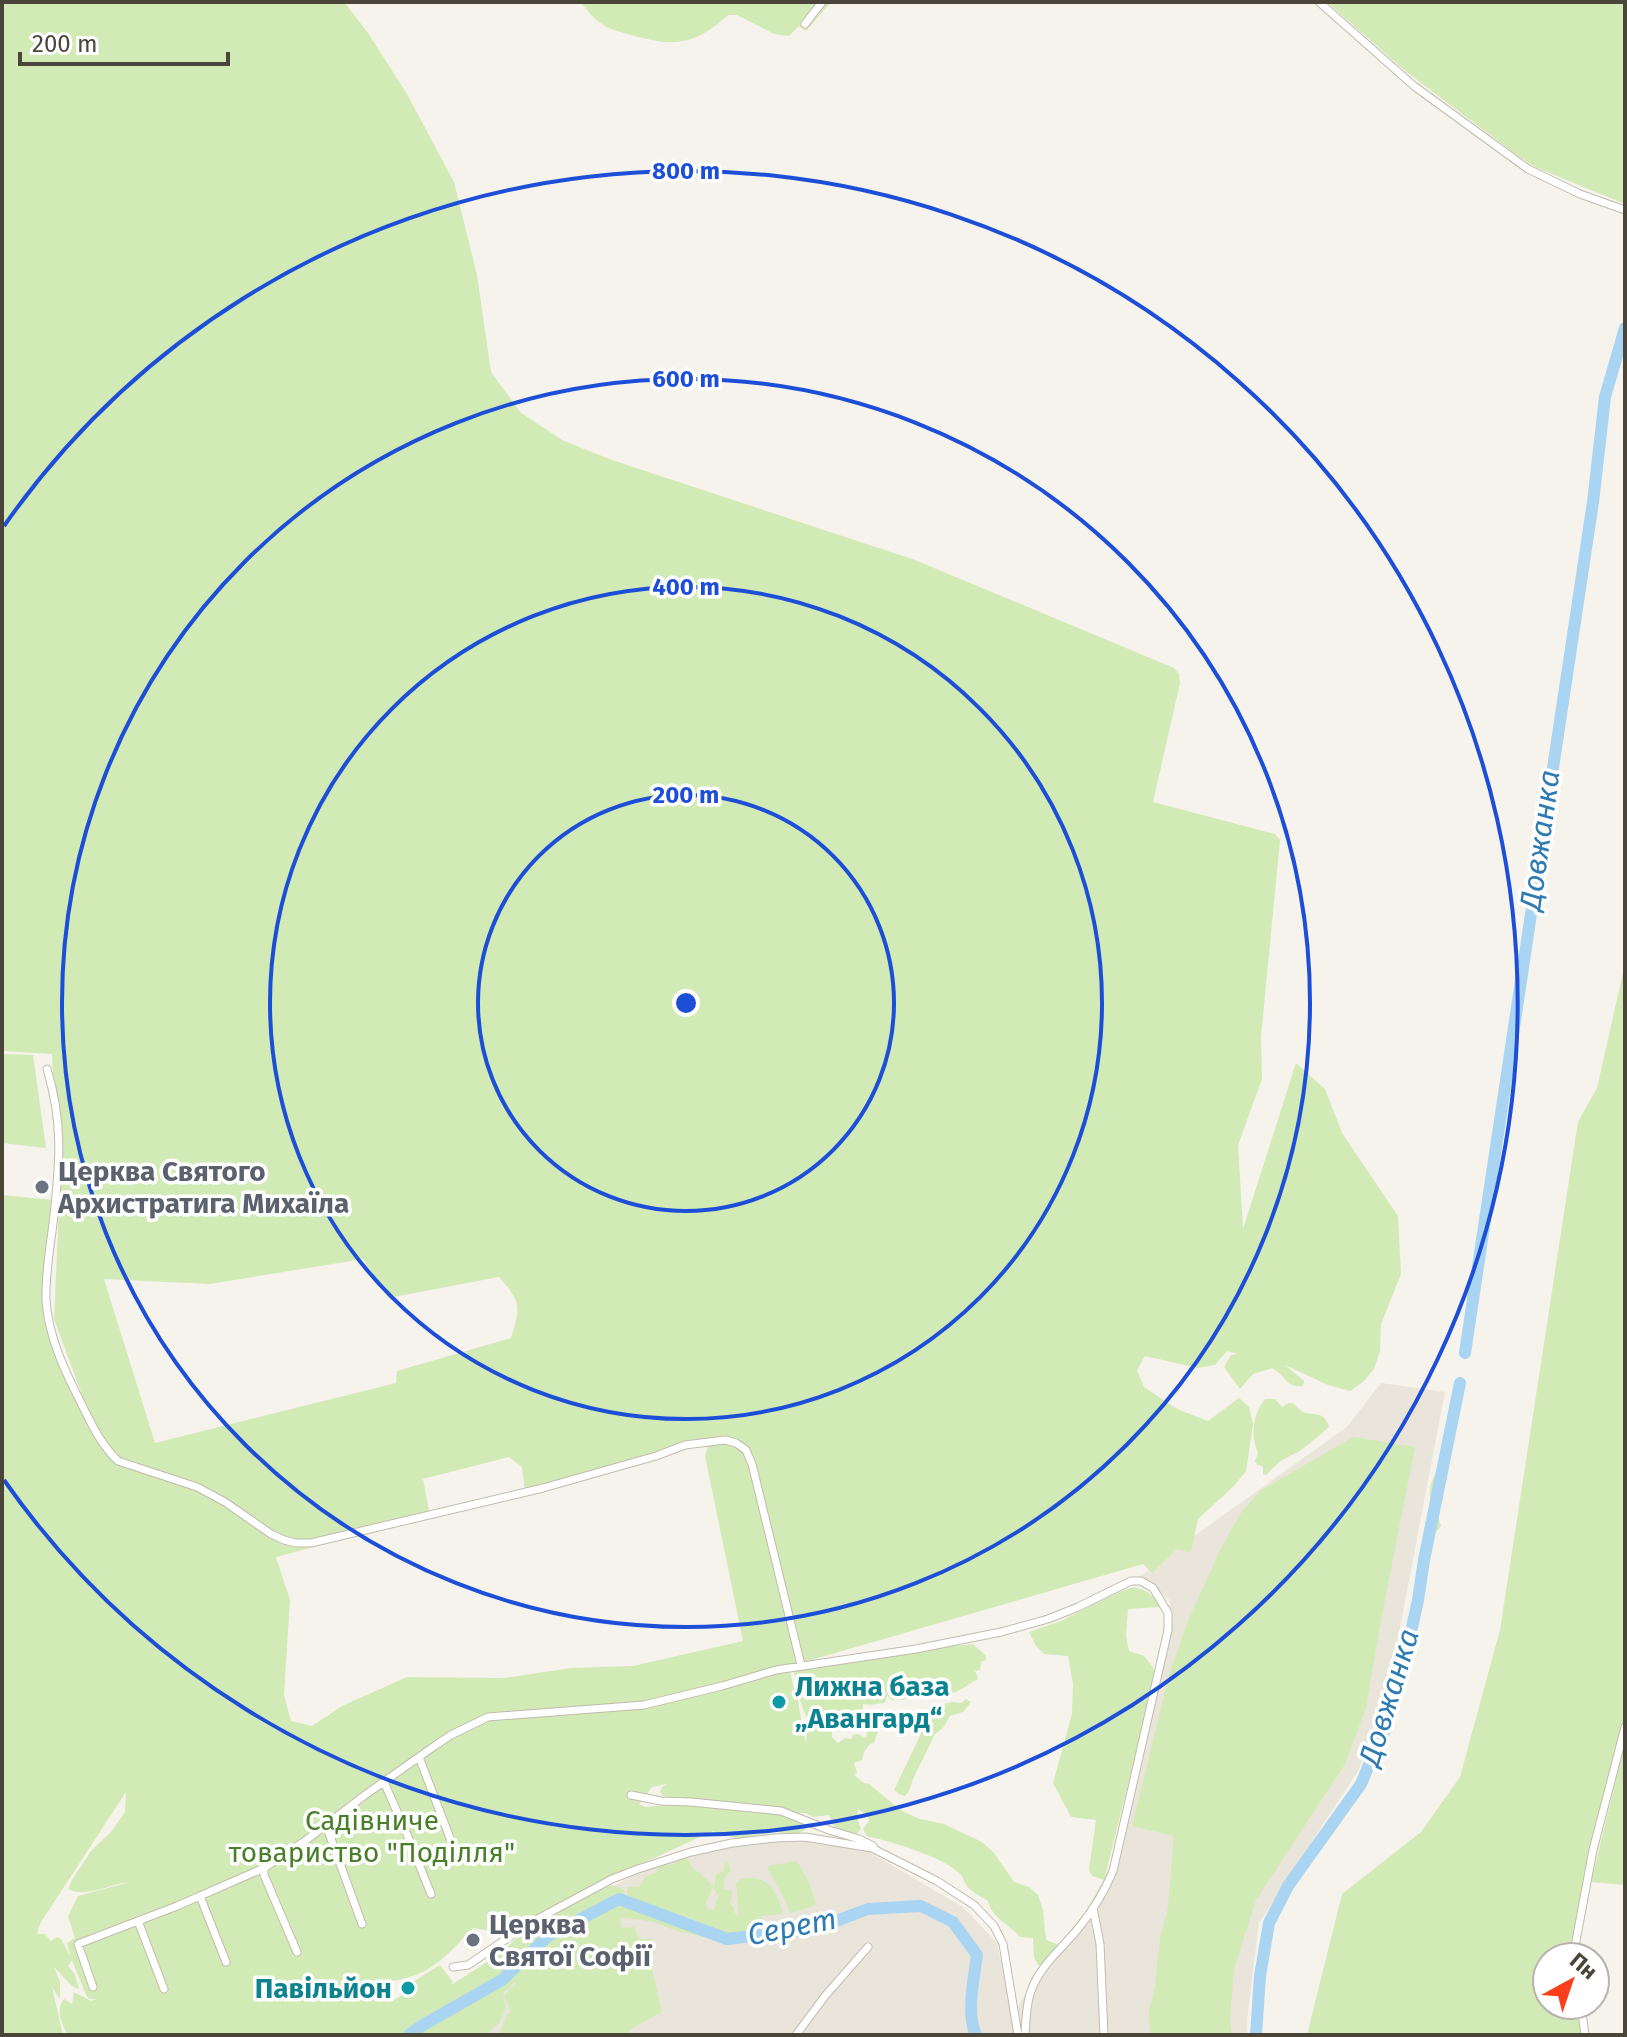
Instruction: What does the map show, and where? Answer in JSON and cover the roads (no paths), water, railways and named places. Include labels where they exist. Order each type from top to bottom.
[{"type":"street","points":[[805,24],[822,2]]},
{"type":"street","points":[[1319,2],[1414,86],[1528,169],[1580,194],[1625,210]]},
{"type":"street","points":[[47,1069],[57,1109],[60,1152],[47,1274],[49,1322],[63,1369],[100,1439],[118,1461],[197,1487],[284,1540],[311,1543],[543,1488],[685,1445],[725,1440],[736,1443],[746,1450],[752,1464],[801,1665]]},
{"type":"street","points":[[93,1987],[78,1944],[264,1868],[451,1735],[488,1717],[644,1705],[776,1670],[916,1649],[1024,1626],[1078,1607],[1131,1581],[1141,1581],[1153,1588],[1168,1613],[1168,1630],[1113,1871],[1104,1893],[1038,1976],[1030,1991],[1025,2035]]},
{"type":"street","points":[[1576,1941],[1593,1850],[1625,1727]]},
{"type":"street","points":[[419,1757],[453,1846]]},
{"type":"street","points":[[384,1782],[431,1894]]},
{"type":"street","points":[[631,1795],[661,1801],[781,1811],[867,1842],[958,1894],[974,1905],[994,1926],[1003,1944],[1018,2035]]},
{"type":"street","points":[[326,1825],[362,1924]]},
{"type":"street","points":[[453,1967],[468,1965],[530,1923],[612,1879],[691,1852],[732,1843],[805,1837],[882,1852]]},
{"type":"street","points":[[264,1868],[264,1875],[297,1952]]},
{"type":"street","points":[[200,1896],[226,1962]]},
{"type":"street","points":[[1093,1908],[1100,1944],[1104,2035]]},
{"type":"street","points":[[138,1921],[164,1989]]},
{"type":"street","points":[[796,2035],[868,1947]]},
{"type":"waterway","name":"Довжанка","points":[[1465,1353],[1593,502],[1605,397],[1625,328]]},
{"type":"waterway","name":"Довжанка","points":[[1256,2035],[1260,1976],[1269,1923],[1288,1886],[1361,1784],[1383,1736],[1418,1600],[1460,1383]]},
{"type":"waterway","name":"Серет","points":[[409,2035],[502,1980],[548,1936],[619,1899],[727,1939],[815,1929],[868,1909],[921,1906],[953,1922],[977,1955],[971,2007],[976,2035]]},
{"type":"place","name":"Церква Святого Архистратига Михаїла","points":[[42,1187]]},
{"type":"place","name":"Лижна база „Авангард“","points":[[779,1702]]},
{"type":"place","name":"Церква Святої Софії","points":[[473,1940]]},
{"type":"place","name":"Павільйон","points":[[408,1988]]},
{"type":"park label","name":"Садівниче товариство \"Поділля\"","points":[[372,1836]]}]
